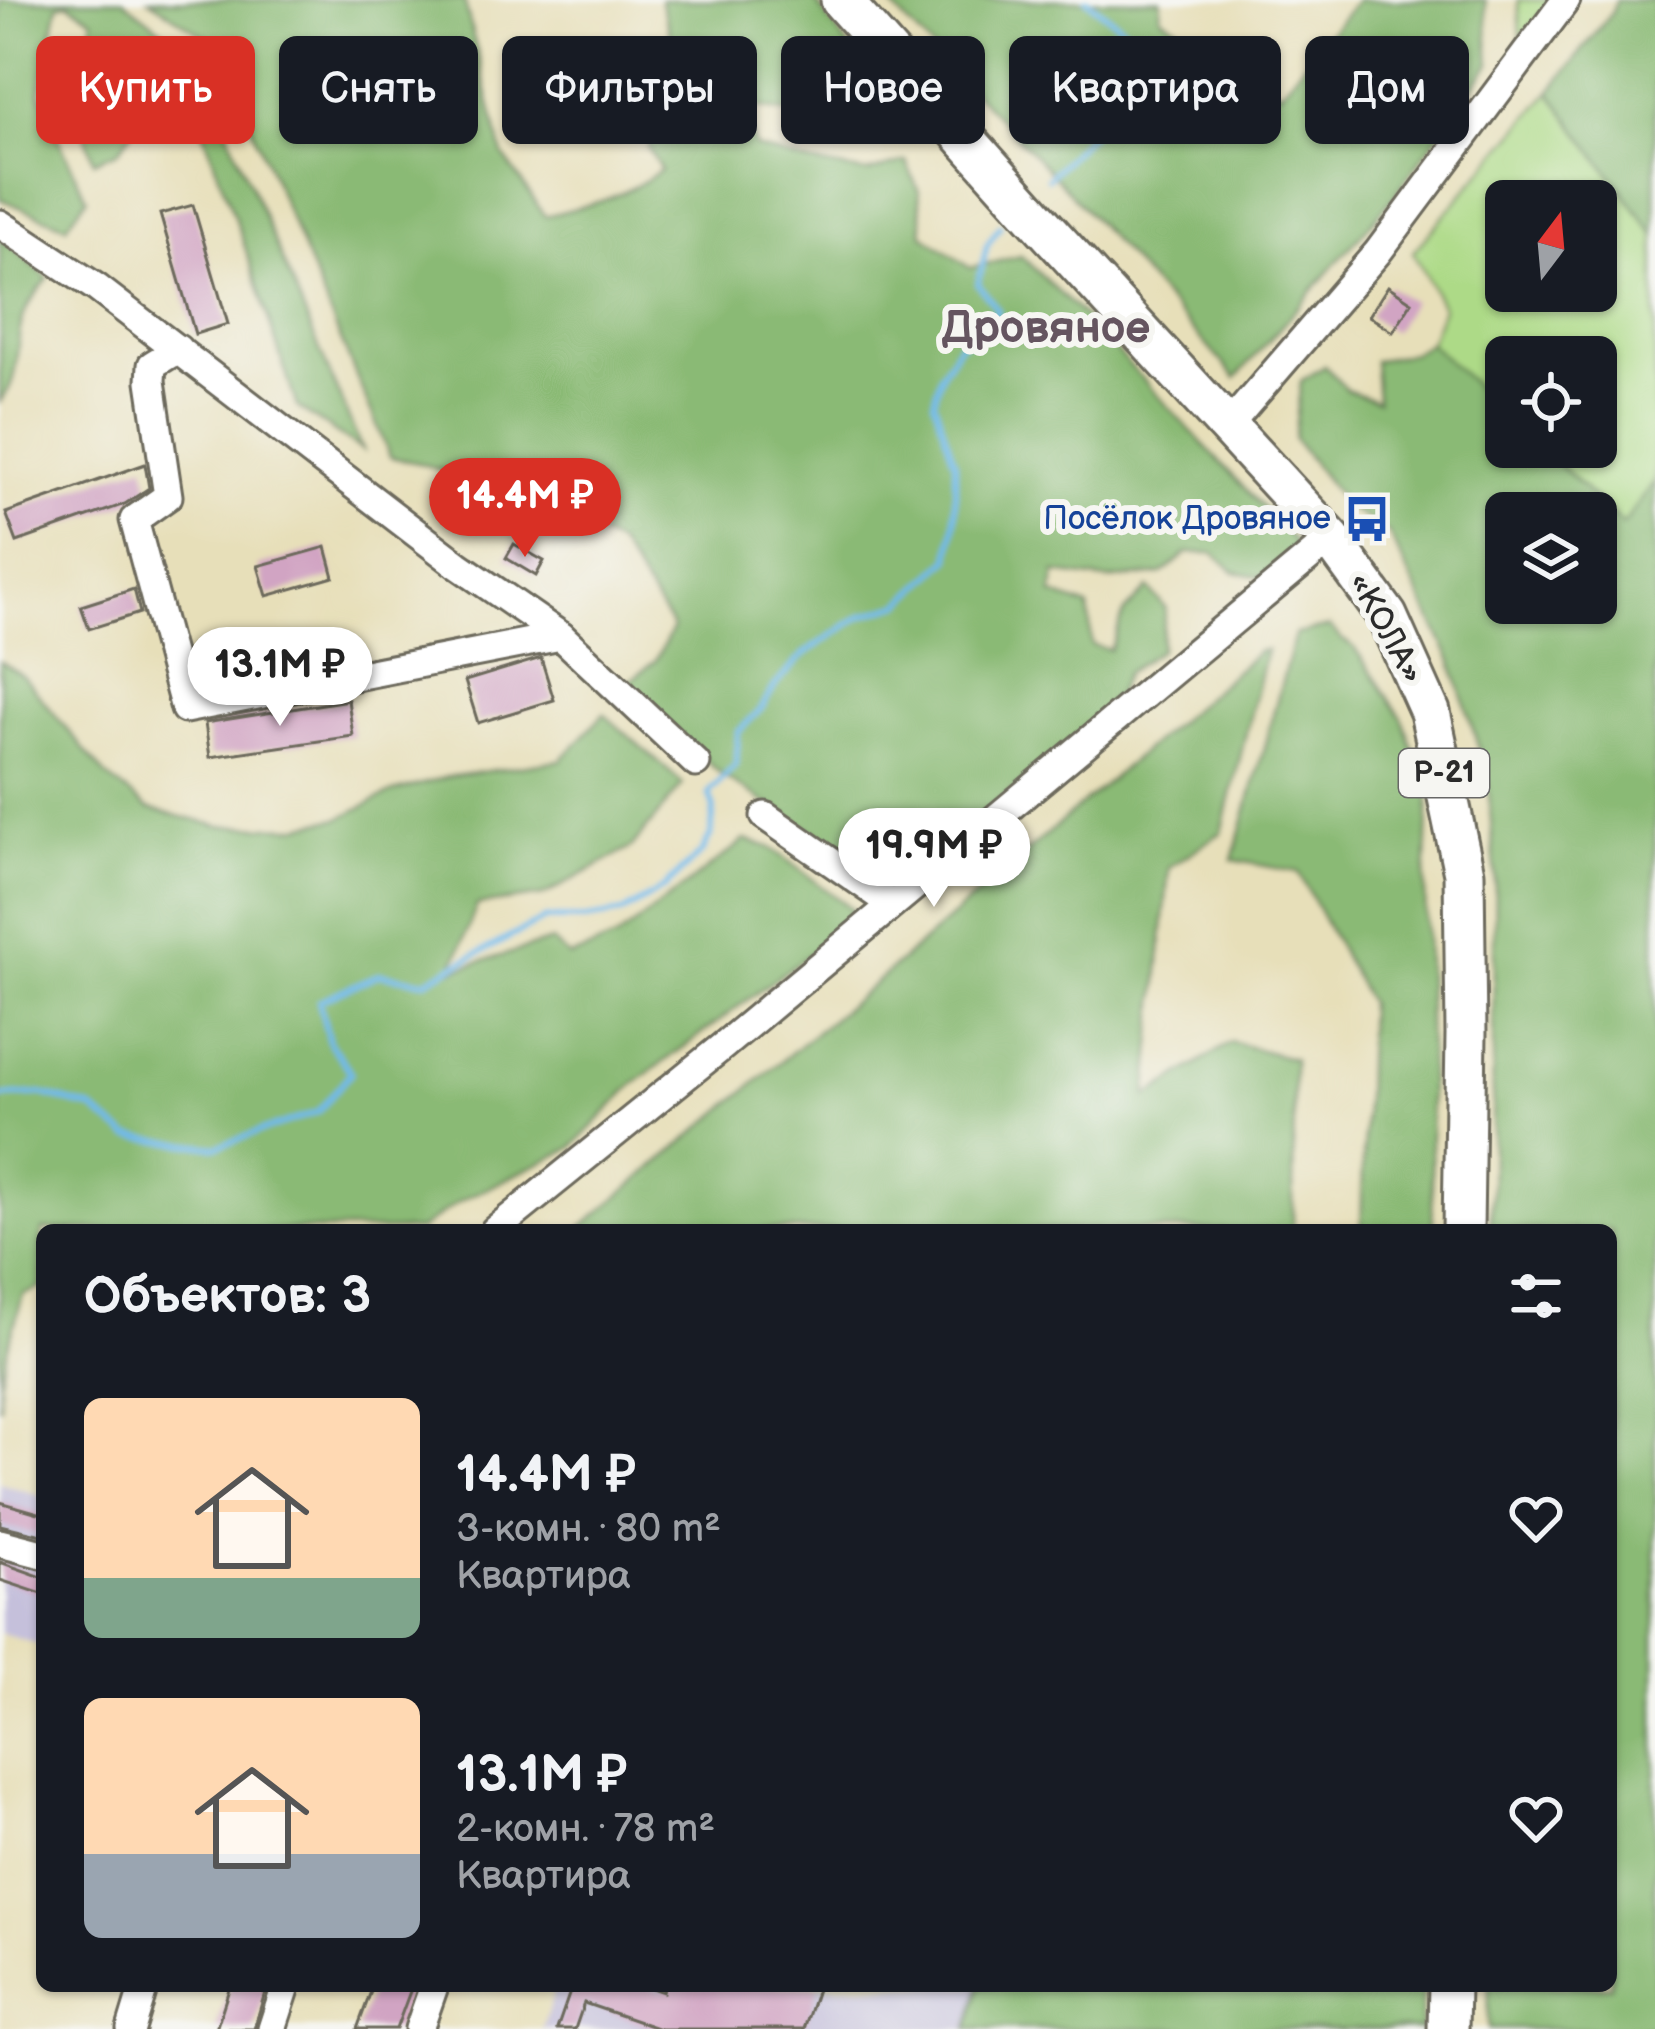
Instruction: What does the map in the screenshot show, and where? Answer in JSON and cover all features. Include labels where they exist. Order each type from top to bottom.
[{"type":"highway","name":"«КОЛА»","points":[[841,0],[1331,539],[1373,593],[1408,658],[1430,712],[1463,873],[1463,1224]]},
{"type":"highway","points":[[1448,2029],[1449,1992]]},
{"type":"street","points":[[1228,426],[1378,252],[1566,0]]},
{"type":"street","points":[[0,224],[97,288],[458,565],[561,636],[696,763]]},
{"type":"street","points":[[178,349],[152,365],[167,496],[134,520],[185,709],[561,636]]},
{"type":"street","points":[[502,1224],[1331,539]]},
{"type":"street","points":[[765,816],[892,904]]},
{"type":"street","points":[[0,1544],[36,1553]]},
{"type":"street","points":[[131,2029],[142,1992]]},
{"type":"street","points":[[272,2029],[284,1992]]},
{"type":"street","points":[[419,2029],[432,1992]]},
{"type":"shaded area","points":[[0,1483],[36,1494],[36,1644],[0,1633]]},
{"type":"shaded area","points":[[554,1992],[978,1992],[968,2029],[542,2029]]},
{"type":"green space","points":[[0,0],[123,0],[170,36],[90,36],[93,19],[68,3],[58,5],[52,36],[36,36],[36,144],[61,144],[87,198],[66,226],[0,199]]},
{"type":"green space","points":[[149,0],[464,0],[473,36],[279,36],[279,144],[478,144],[478,56],[503,155],[545,216],[620,194],[647,180],[661,170],[650,144],[755,144],[805,162],[868,173],[906,161],[919,192],[923,235],[970,268],[1021,256],[1294,541],[1294,553],[1263,577],[1235,572],[1214,553],[1187,553],[1162,574],[1107,580],[1056,573],[1052,594],[1088,607],[1092,645],[1110,650],[1124,613],[1148,588],[1166,609],[1160,650],[1126,673],[1116,695],[1076,742],[894,881],[724,777],[626,684],[655,661],[673,628],[618,545],[551,512],[423,464],[390,457],[255,135],[255,36],[205,36]]},
{"type":"green space","points":[[660,0],[814,0],[840,36],[781,36],[781,112],[757,107],[757,36],[669,36]]},
{"type":"green space","points":[[886,0],[1161,0],[1160,16],[1192,36],[1009,36],[1009,129],[985,104],[985,36],[920,36]]},
{"type":"green space","points":[[1357,0],[1485,0],[1490,64],[1469,93],[1469,36],[1327,36]]},
{"type":"green space","points":[[1518,0],[1556,0],[1520,37]]},
{"type":"green space","points":[[1616,0],[1655,0],[1655,235],[1550,92],[1612,12]]},
{"type":"green space","points":[[1305,62],[1305,144],[1432,144],[1392,199],[1236,378],[1023,144],[1281,144],[1281,91]]},
{"type":"green space","points":[[1550,92],[1615,180],[1485,180],[1485,312],[1617,312],[1617,183],[1655,235],[1655,481],[1624,526],[1617,519],[1617,492],[1588,492],[1562,468],[1617,468],[1617,336],[1485,336],[1485,395],[1429,343],[1443,308],[1413,252]]},
{"type":"green space","points":[[88,144],[123,144],[118,151],[94,161]]},
{"type":"green space","points":[[208,144],[233,144],[362,450],[297,407]]},
{"type":"green space","points":[[0,238],[48,278],[26,310],[12,381],[0,402]]},
{"type":"green space","points":[[1429,343],[1485,395],[1485,468],[1562,468],[1588,492],[1485,492],[1485,624],[1617,624],[1617,519],[1623,525],[1655,481],[1655,2029],[1488,2029],[1489,1992],[1617,1992],[1617,1224],[1491,1224],[1495,870],[1487,774],[1451,659],[1388,532],[1348,508],[1294,439],[1301,381],[1325,366],[1346,390],[1377,401],[1374,361],[1412,353]]},
{"type":"green space","points":[[1330,627],[1354,647],[1402,718],[1429,791],[1425,884],[1433,1224],[1361,1224],[1368,1002],[1298,872],[1233,860],[1295,634]]},
{"type":"green space","points":[[1266,650],[1222,832],[1169,867],[1147,1097],[1231,1042],[1294,1059],[1293,1224],[585,1224],[873,985],[1259,651]]},
{"type":"green space","points":[[0,661],[23,676],[106,776],[149,809],[220,826],[293,827],[340,818],[391,793],[447,777],[561,760],[604,714],[683,784],[632,847],[543,896],[477,905],[452,970],[552,941],[569,957],[616,939],[745,840],[770,847],[852,909],[840,931],[634,1084],[572,1148],[460,1201],[427,1224],[36,1224],[36,1290],[23,1295],[0,1384]]},
{"type":"green space","points":[[978,1992],[1422,1992],[1421,2029],[968,2029]]},
{"type":"building","points":[[193,205],[228,324],[195,334],[160,214]]},
{"type":"building","points":[[1388,286],[1412,302],[1393,332],[1369,316]]},
{"type":"building","points":[[145,464],[149,488],[125,504],[17,542],[6,513]]},
{"type":"building","points":[[514,544],[544,561],[536,576],[506,558]]},
{"type":"building","points":[[326,547],[334,577],[267,596],[258,566]]},
{"type":"building","points":[[134,589],[140,613],[89,629],[81,606]]},
{"type":"building","points":[[541,658],[554,700],[478,723],[465,681]]},
{"type":"building","points":[[348,700],[353,736],[210,757],[205,723]]},
{"type":"building","points":[[0,1502],[36,1512],[36,1534],[0,1525]]},
{"type":"building","points":[[0,1562],[36,1575],[36,1592],[0,1580]]},
{"type":"building","points":[[228,1992],[265,1992],[254,2029],[216,2029]]},
{"type":"building","points":[[371,1992],[410,1992],[396,2029],[357,2029]]},
{"type":"building","points":[[570,1992],[816,1992],[804,2029],[660,2029],[584,2003],[575,2029],[557,2029]]},
{"type":"waterway","points":[[1048,178],[1131,84],[1136,55],[1124,28],[1087,0]]},
{"type":"waterway","points":[[0,1097],[41,1094],[91,1108],[128,1137],[216,1147],[318,1112],[351,1072],[329,1042],[319,1001],[379,974],[425,981],[545,919],[622,913],[664,888],[702,852],[711,835],[714,808],[709,793],[736,764],[738,732],[775,686],[803,655],[861,616],[901,604],[950,558],[955,463],[934,401],[941,373],[959,345],[986,328],[998,310],[978,284],[987,245],[1000,226]]},
{"type":"place","name":"Посёлок Дровяное","points":[[1367,519]]},
{"type":"district","name":"Дровяное","points":[[1046,328]]}]
